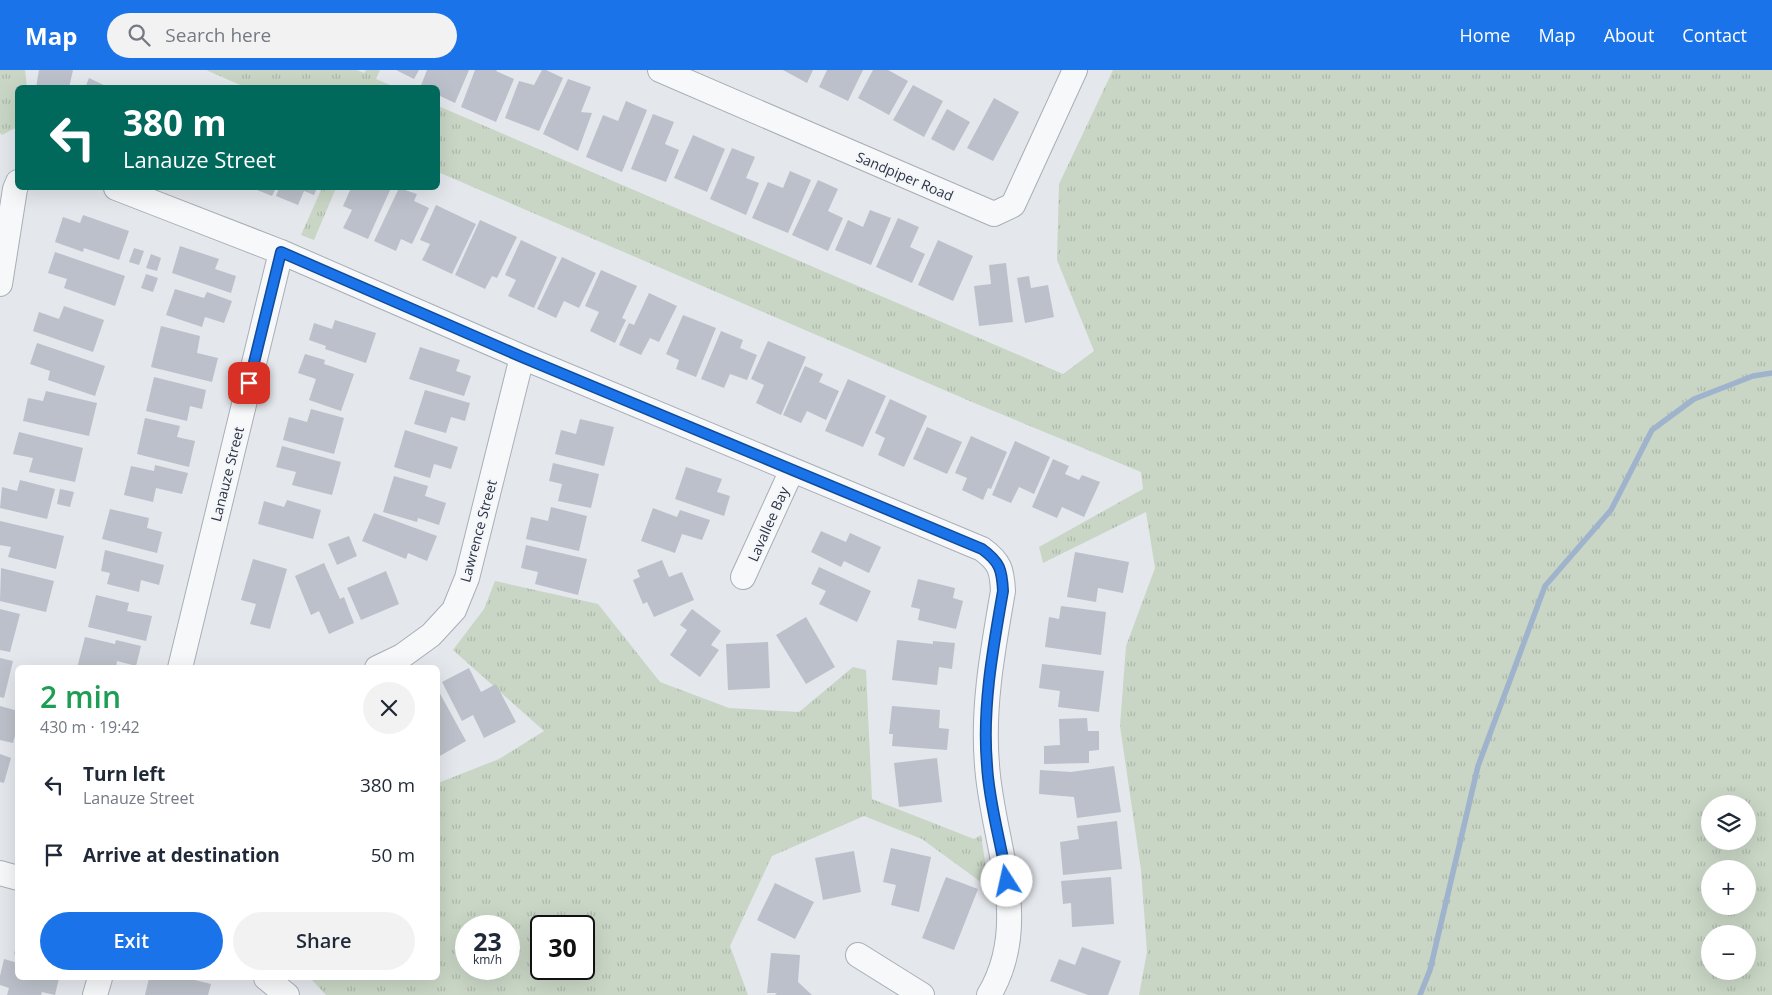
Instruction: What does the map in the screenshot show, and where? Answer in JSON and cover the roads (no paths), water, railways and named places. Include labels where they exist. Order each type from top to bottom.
[{"type":"street","name":"Sandpiper Road","points":[[660,70],[994,214],[1013,205],[1075,70]]},
{"type":"street","points":[[0,284],[15,189]]},
{"type":"street","points":[[121,190],[281,252],[522,357],[982,549],[993,557],[999,566],[1003,591],[988,685],[986,755],[989,789],[1007,881],[1010,912],[1008,939],[1002,966],[989,995]]},
{"type":"street","name":"Lanauze Street","points":[[187,665],[281,252]]},
{"type":"street","name":"Lawrence Street","points":[[383,665],[402,656],[431,635],[454,610],[467,578],[522,357]]},
{"type":"street","name":"Lavallee Bay","points":[[744,577],[792,470]]},
{"type":"street","points":[[0,873],[15,877]]},
{"type":"street","points":[[858,955],[922,995]]},
{"type":"street","points":[[96,995],[100,980]]},
{"type":"street","points":[[269,980],[288,995]]},
{"type":"waterway","points":[[1420,995],[1430,970],[1478,766],[1545,586],[1611,510],[1652,430],[1694,399],[1753,376],[1772,373]]}]
